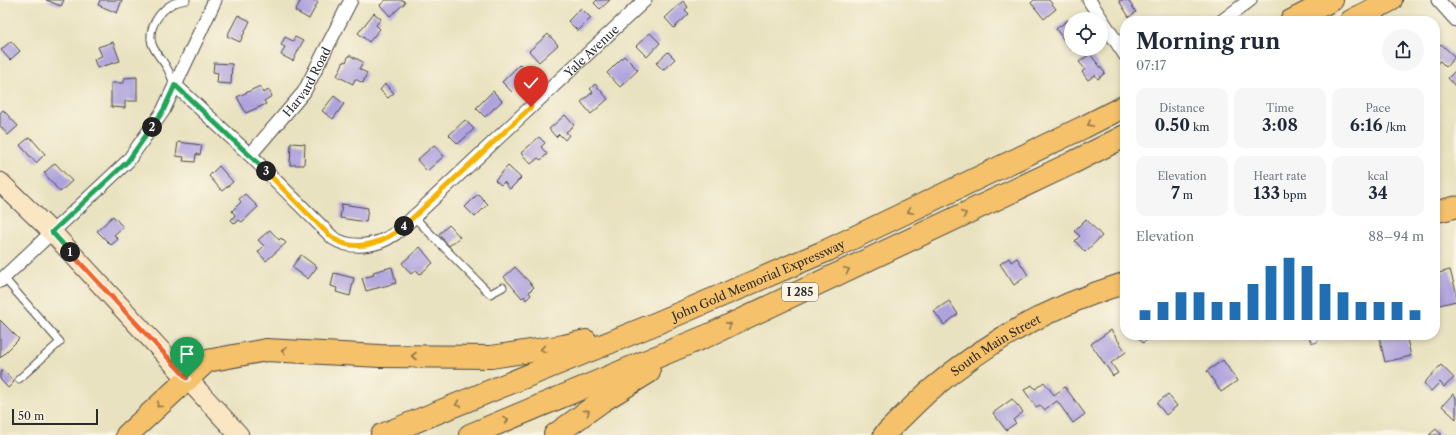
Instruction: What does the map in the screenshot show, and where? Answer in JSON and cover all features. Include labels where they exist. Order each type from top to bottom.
[{"type":"highway","points":[[1301,16],[1332,0]]},
{"type":"highway","points":[[1361,16],[1391,0]]},
{"type":"highway","name":"John Gold Memorial Expressway","points":[[382,435],[650,326],[828,250],[1120,109]]},
{"type":"highway","name":"I 285","points":[[470,435],[709,335],[1065,167],[1120,139]]},
{"type":"highway","points":[[127,435],[207,361],[266,350],[380,356],[491,357],[564,346],[650,326]]},
{"type":"highway","points":[[555,435],[602,401],[709,335]]},
{"type":"main road","points":[[0,182],[52,232],[239,435]]},
{"type":"main road","points":[[1440,211],[1456,207]]},
{"type":"main road","name":"South Main Street","points":[[884,435],[928,392],[956,369],[991,344],[1045,314],[1120,285]]},
{"type":"street","points":[[2,279],[128,161],[163,111],[216,0]]},
{"type":"street","name":"Harvard Road","points":[[250,155],[304,92],[351,0]]},
{"type":"street","name":"Yale Avenue","points":[[175,85],[250,155],[338,241],[359,245],[369,245],[394,235],[645,0]]},
{"type":"street","points":[[1089,0],[1120,47]]},
{"type":"street","points":[[1229,16],[1250,0]]},
{"type":"street","points":[[1438,0],[1456,20]]},
{"type":"lane","points":[[175,85],[167,68],[152,44],[152,31],[156,19],[163,12],[174,4],[186,0]]},
{"type":"lane","points":[[414,217],[490,294],[503,287]]},
{"type":"lane","points":[[2,279],[60,342],[20,379]]},
{"type":"building","points":[[46,0],[64,0],[61,6]]},
{"type":"building","points":[[100,0],[122,0],[117,13],[98,5]]},
{"type":"building","points":[[301,0],[315,0],[318,2],[309,19],[295,11]]},
{"type":"building","points":[[386,0],[403,0],[405,3],[390,16],[380,5]]},
{"type":"building","points":[[597,0],[610,0],[600,9],[594,3]]},
{"type":"building","points":[[1034,0],[1049,0],[1056,9],[1044,19],[1031,3]]},
{"type":"building","points":[[1128,0],[1136,12],[1128,16],[1119,1]]},
{"type":"building","points":[[683,1],[688,7],[685,10],[689,14],[674,28],[665,18]]},
{"type":"building","points":[[581,8],[591,18],[578,31],[568,21]]},
{"type":"building","points":[[374,13],[381,19],[376,25],[380,29],[369,42],[358,33]]},
{"type":"building","points":[[238,15],[250,21],[240,42],[227,36]]},
{"type":"building","points":[[1064,23],[1064,40],[1056,29]]},
{"type":"building","points":[[650,33],[660,43],[647,57],[636,46]]},
{"type":"building","points":[[548,34],[558,45],[539,62],[529,51]]},
{"type":"building","points":[[285,37],[293,41],[295,37],[303,41],[293,61],[281,55],[285,47],[281,45]]},
{"type":"building","points":[[11,41],[20,51],[10,60],[1,50]]},
{"type":"building","points":[[113,42],[120,61],[97,68],[94,59],[102,56],[98,47]]},
{"type":"building","points":[[1441,44],[1455,57],[1446,67],[1440,61]]},
{"type":"building","points":[[668,52],[675,59],[663,70],[656,63]]},
{"type":"building","points":[[349,55],[363,62],[359,69],[367,73],[363,83],[355,79],[353,84],[337,76],[344,61],[346,62]]},
{"type":"building","points":[[624,56],[638,70],[620,87],[607,73]]},
{"type":"building","points":[[1087,56],[1092,56],[1105,73],[1098,79],[1095,75],[1088,80],[1082,72],[1085,69],[1079,62]]},
{"type":"building","points":[[214,63],[232,64],[231,84],[217,83],[218,73],[213,72]]},
{"type":"building","points":[[520,64],[530,74],[512,92],[502,82]]},
{"type":"building","points":[[1456,70],[1456,87],[1448,78]]},
{"type":"building","points":[[137,77],[137,101],[125,101],[125,108],[111,107],[111,83],[124,83],[124,78]]},
{"type":"building","points":[[385,84],[394,93],[388,98],[380,90]]},
{"type":"building","points":[[595,84],[608,99],[591,114],[581,102],[593,92],[590,89]]},
{"type":"building","points":[[260,86],[263,93],[269,90],[272,96],[264,101],[266,104],[246,113],[237,97]]},
{"type":"building","points":[[493,91],[502,101],[485,117],[476,108]]},
{"type":"building","points":[[334,96],[344,104],[333,119],[322,111]]},
{"type":"building","points":[[3,110],[18,126],[8,135],[0,126],[0,113]]},
{"type":"building","points":[[565,115],[574,125],[566,132],[569,135],[565,140],[559,134],[556,137],[549,129]]},
{"type":"building","points":[[465,120],[474,129],[458,144],[449,135]]},
{"type":"building","points":[[30,137],[45,154],[36,163],[20,145]]},
{"type":"building","points":[[539,137],[545,143],[541,147],[547,154],[541,160],[538,158],[531,164],[521,153]]},
{"type":"building","points":[[178,142],[202,145],[200,155],[196,154],[195,162],[183,161],[184,157],[176,156]]},
{"type":"building","points":[[291,143],[305,144],[304,165],[290,165]]},
{"type":"building","points":[[434,145],[444,156],[427,171],[417,160]]},
{"type":"building","points":[[55,163],[72,181],[60,192],[44,173]]},
{"type":"building","points":[[219,166],[233,182],[222,191],[209,176]]},
{"type":"building","points":[[508,166],[521,178],[510,189],[504,182],[501,185],[495,180]]},
{"type":"building","points":[[245,194],[258,207],[242,222],[239,220],[235,224],[231,220],[235,215],[232,211],[241,202],[239,199]]},
{"type":"building","points":[[478,194],[488,204],[475,217],[465,207]]},
{"type":"building","points":[[342,204],[368,208],[366,222],[340,218]]},
{"type":"building","points":[[113,216],[123,227],[114,235],[118,239],[111,245],[97,231]]},
{"type":"building","points":[[1086,219],[1102,236],[1085,252],[1075,241],[1080,236],[1074,231]]},
{"type":"building","points":[[449,225],[460,237],[449,246],[439,234]]},
{"type":"building","points":[[270,230],[279,240],[281,238],[286,243],[266,261],[258,252],[264,246],[258,240]]},
{"type":"building","points":[[420,247],[433,263],[420,274],[416,270],[411,274],[402,263]]},
{"type":"building","points":[[301,255],[317,267],[308,279],[292,267]]},
{"type":"building","points":[[1009,258],[1011,262],[1017,258],[1028,275],[1014,285],[1000,264]]},
{"type":"building","points":[[392,267],[396,283],[366,291],[362,278],[374,275],[373,272]]},
{"type":"building","points":[[515,267],[534,287],[529,292],[531,295],[526,300],[524,296],[522,298],[504,277]]},
{"type":"building","points":[[1450,270],[1456,291],[1456,301],[1440,305],[1440,273]]},
{"type":"building","points":[[334,273],[354,278],[350,296],[336,292],[337,288],[331,286]]},
{"type":"building","points":[[949,301],[958,314],[944,325],[934,311]]},
{"type":"building","points":[[0,320],[19,339],[0,358]]},
{"type":"building","points":[[1111,330],[1126,352],[1111,363],[1118,373],[1113,376],[1091,344]]},
{"type":"building","points":[[1380,340],[1407,340],[1411,356],[1385,362]]},
{"type":"building","points":[[1223,360],[1237,381],[1221,392],[1207,371]]},
{"type":"building","points":[[1441,365],[1454,378],[1444,387],[1440,382],[1431,391],[1424,383]]},
{"type":"building","points":[[3,370],[14,382],[8,388],[0,379],[0,374]]},
{"type":"building","points":[[1044,382],[1054,395],[1065,387],[1085,414],[1073,423],[1057,401],[1044,410],[1040,405],[1036,407],[1024,390],[1032,385],[1035,389]]},
{"type":"building","points":[[1168,394],[1177,406],[1166,415],[1157,403]]},
{"type":"building","points":[[1453,394],[1456,397],[1456,419],[1442,406]]},
{"type":"building","points":[[1012,399],[1023,412],[1013,420],[1016,423],[1006,430],[993,413]]},
{"type":"building","points":[[1436,429],[1442,435],[1429,435]]},
{"type":"route","points":[[187,378],[52,232],[128,161],[163,111],[175,85],[250,155],[334,238],[348,244],[359,245],[369,245],[394,235],[531,107]]}]
